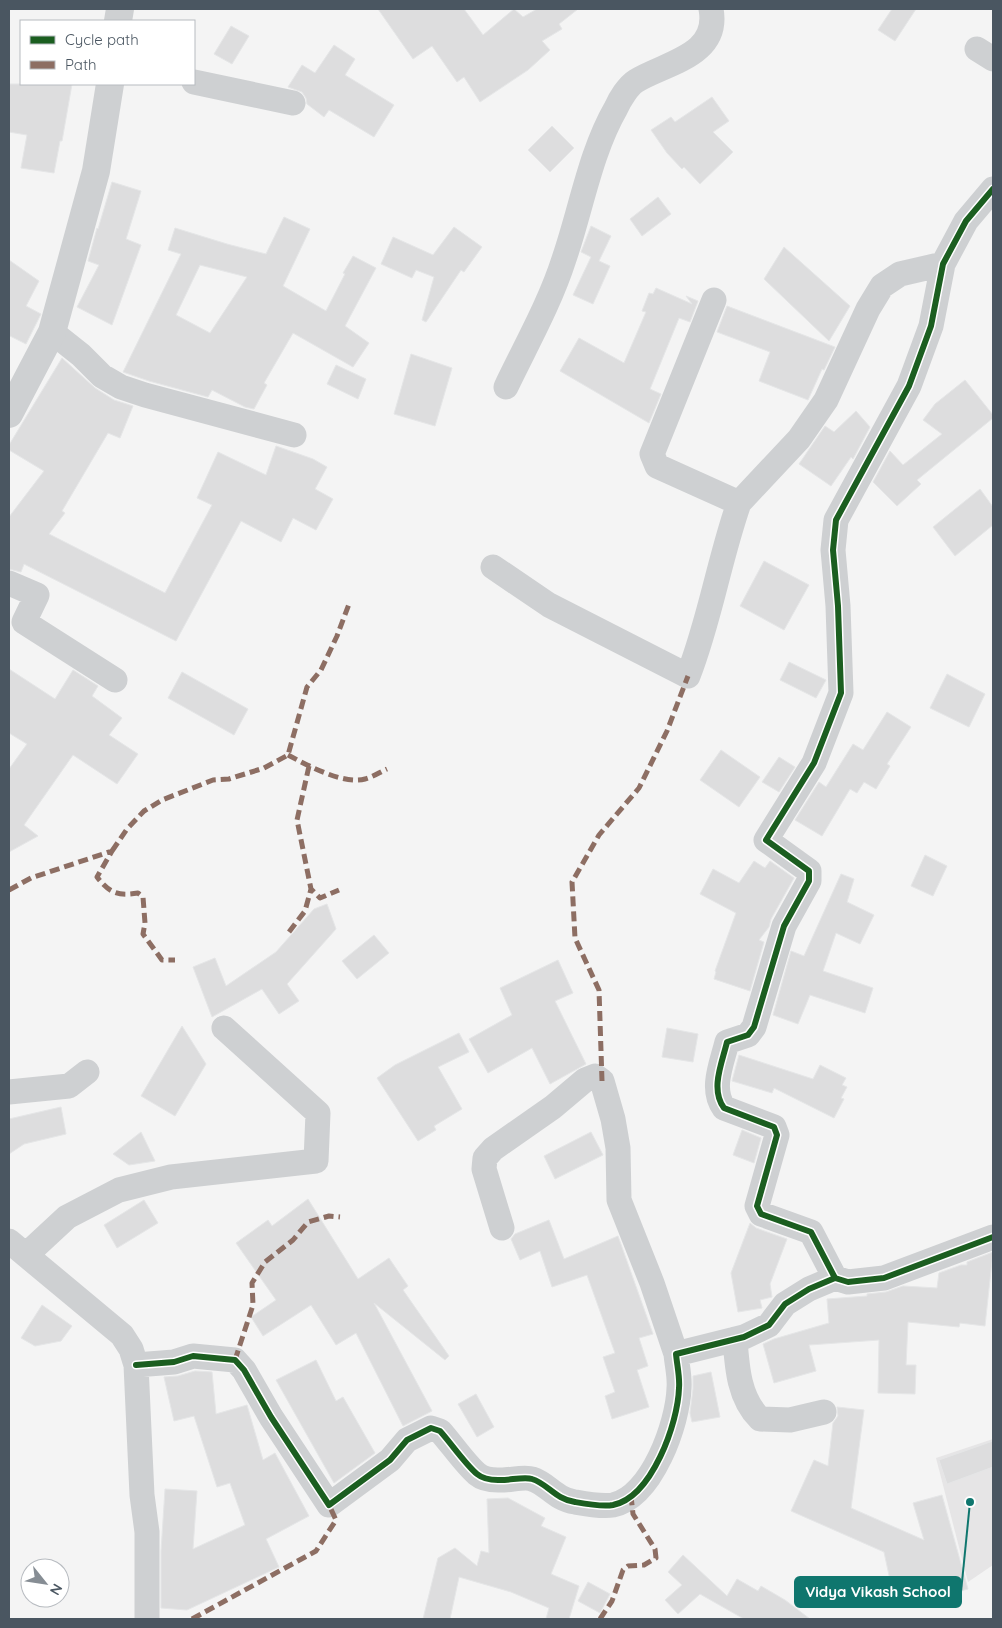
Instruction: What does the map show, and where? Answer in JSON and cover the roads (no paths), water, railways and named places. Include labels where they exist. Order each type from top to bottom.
[{"type":"street","points":[[506,387],[548,301],[564,260],[601,138],[616,108],[635,81],[692,54],[706,40],[713,21],[711,9]]},
{"type":"street","points":[[195,82],[293,103]]},
{"type":"street","points":[[9,414],[52,332],[96,171],[110,85]]},
{"type":"street","points":[[835,1278],[811,1232],[761,1214],[757,1206],[777,1135],[774,1127],[724,1108],[719,1101],[717,1081],[727,1042],[748,1035],[754,1027],[784,926],[809,882],[809,871],[766,840],[814,763],[841,693],[838,606],[833,550],[836,520],[908,386],[931,326],[943,264],[966,221],[993,189]]},
{"type":"street","points":[[493,566],[549,605],[688,676],[700,646],[728,532],[739,502],[799,439],[826,400],[868,309],[882,286],[900,274],[943,264]]},
{"type":"street","points":[[714,300],[652,454],[657,466],[739,502]]},
{"type":"street","points":[[52,332],[81,355],[102,376],[121,387],[294,435]]},
{"type":"street","points":[[9,583],[37,595],[24,622],[115,680]]},
{"type":"street","points":[[147,1619],[147,1532],[142,1495],[136,1365],[131,1350],[122,1335],[14,1246],[118,1190],[171,1177],[316,1161],[318,1113],[224,1028]]},
{"type":"street","points":[[9,1092],[69,1086],[87,1072]]},
{"type":"street","points":[[136,1365],[174,1362],[193,1356],[235,1360],[244,1370],[271,1417],[329,1505],[390,1460],[407,1440],[431,1428],[440,1430],[477,1474],[489,1480],[510,1481],[529,1478],[540,1482],[554,1494],[572,1502],[613,1505],[631,1496],[641,1486],[655,1466],[664,1449],[676,1411],[679,1388],[676,1354],[652,1283],[619,1200],[618,1148],[613,1119],[602,1081],[595,1076],[585,1080],[553,1107],[493,1149],[484,1158],[484,1169],[502,1228]]},
{"type":"street","points":[[676,1354],[744,1337],[768,1325],[785,1304],[809,1289],[835,1278],[848,1282],[884,1278],[993,1237]]},
{"type":"street","points":[[735,1339],[740,1385],[750,1409],[760,1419],[790,1420],[824,1412]]},
{"type":"place","name":"Vidya Vikash School","points":[[970,1502]]}]
